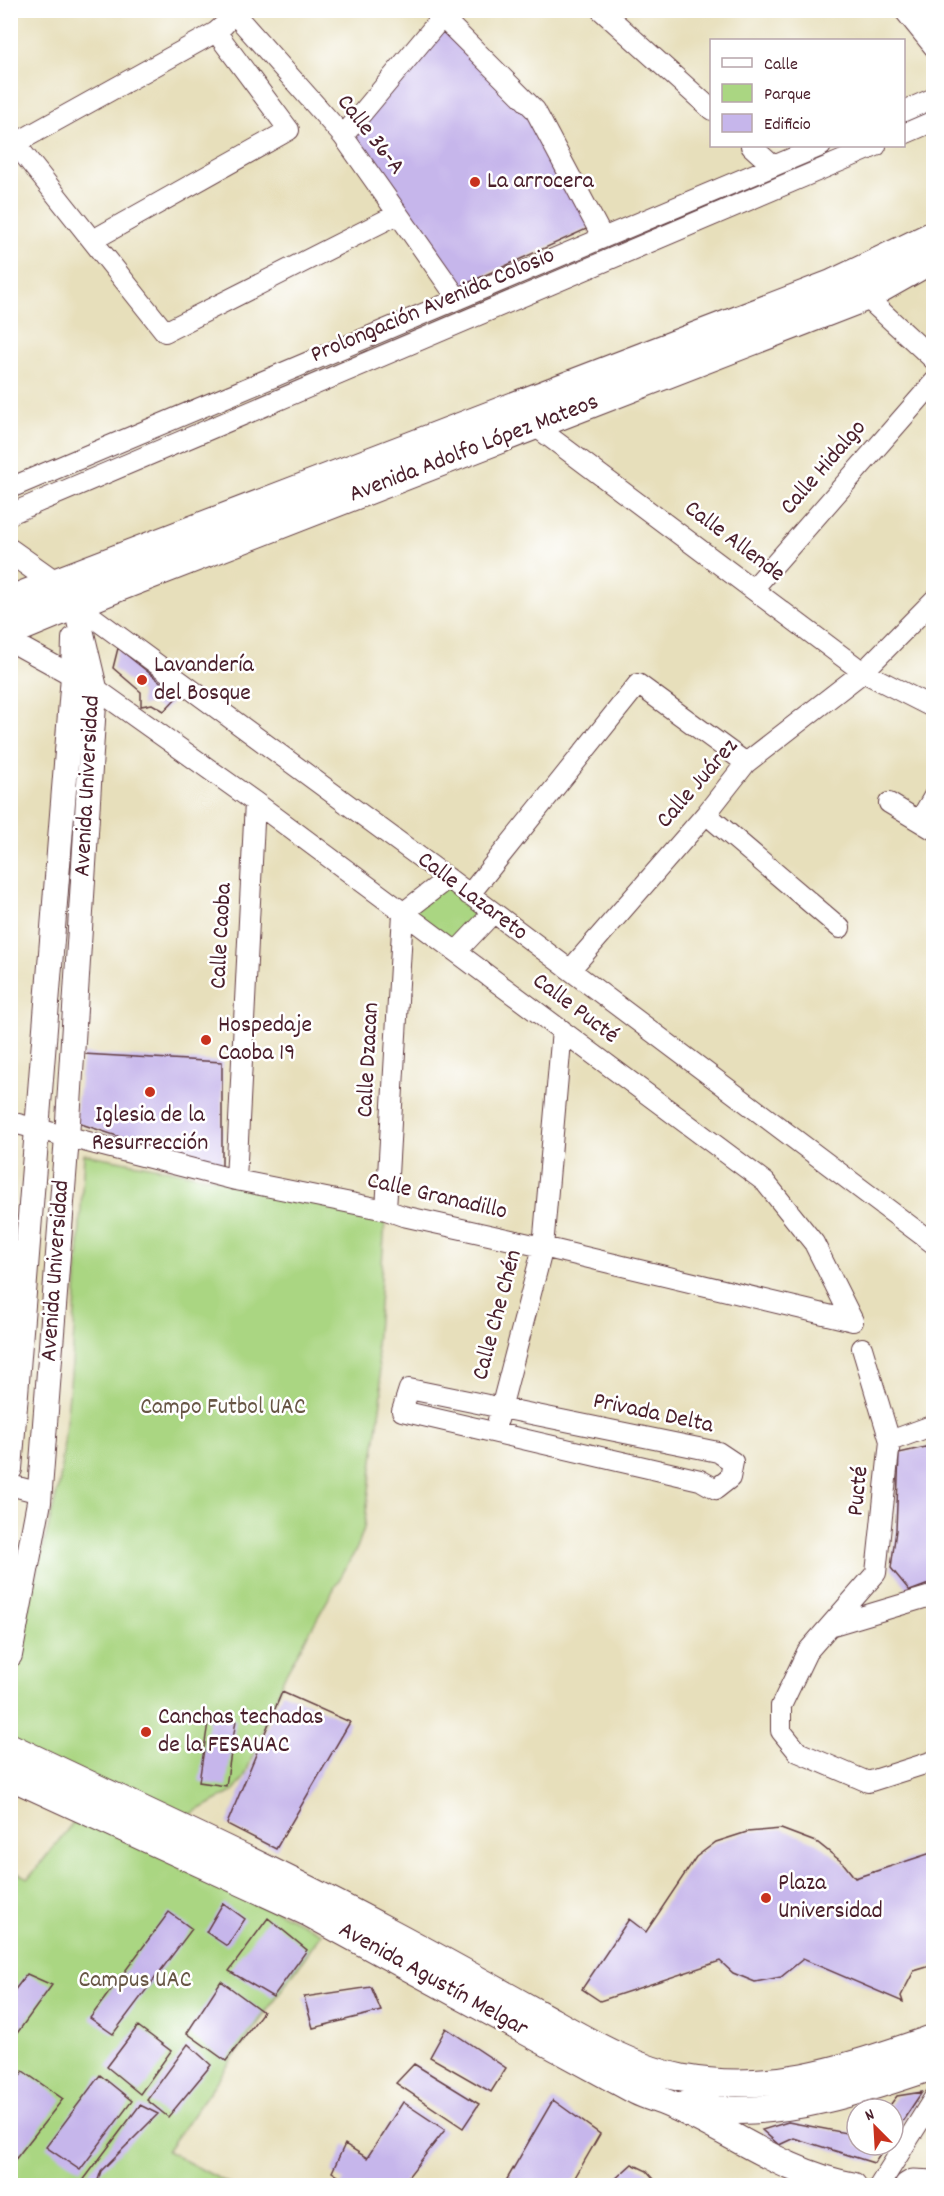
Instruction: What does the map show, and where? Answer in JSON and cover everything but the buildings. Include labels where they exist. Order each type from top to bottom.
[{"type":"main road","name":"Avenida Adolfo López Mateos","points":[[10,632],[65,593],[509,409],[832,285],[858,286],[933,236]]},
{"type":"main road","name":"Avenida Adolfo López Mateos","points":[[10,601],[65,593],[536,425],[858,286],[933,258]]},
{"type":"main road","name":"Avenida Agustín Melgar","points":[[10,1747],[306,1887],[577,2034],[649,2069],[681,2078],[711,2082],[757,2083],[804,2077],[847,2068],[933,2038]]},
{"type":"main road","name":"Avenida Agustín Melgar","points":[[10,1776],[306,1912],[636,2091],[666,2102],[777,2160],[833,2182],[853,2186]]},
{"type":"main road","points":[[666,2102],[721,2110],[806,2104],[856,2091],[933,2066]]},
{"type":"main road","points":[[908,2186],[913,2183],[933,2184]]},
{"type":"street","points":[[601,10],[710,109]]},
{"type":"street","points":[[904,10],[933,46]]},
{"type":"street","points":[[233,13],[216,32],[13,140],[165,332],[398,214]]},
{"type":"street","name":"Calle 36-A","points":[[233,13],[343,136],[458,299]]},
{"type":"street","points":[[343,136],[445,14],[535,110],[603,238]]},
{"type":"street","points":[[93,240],[289,130],[216,32]]},
{"type":"street","points":[[905,110],[933,98]]},
{"type":"street","points":[[905,133],[933,121]]},
{"type":"street","points":[[752,147],[773,166]]},
{"type":"street","points":[[10,488],[819,147]]},
{"type":"street","name":"Prolongación Avenida Colosio","points":[[10,514],[874,147]]},
{"type":"street","points":[[858,286],[933,360]]},
{"type":"street","name":"Calle Hidalgo","points":[[753,589],[933,382]]},
{"type":"street","name":"Calle Allende","points":[[509,409],[536,425],[863,672],[933,708]]},
{"type":"street","name":"Calle Lazareto","points":[[10,551],[933,1244]]},
{"type":"street","name":"Avenida Universidad","points":[[10,1469],[73,676],[65,593]]},
{"type":"street","name":"Avenida Universidad","points":[[10,1655],[40,1493],[67,1137],[94,688],[65,593]]},
{"type":"street","name":"Calle Juárez","points":[[570,970],[706,814],[746,763],[863,672],[933,600]]},
{"type":"street","name":"Calle Pucté","points":[[10,641],[94,688],[255,802],[765,1182],[814,1243],[853,1321]]},
{"type":"street","points":[[469,895],[638,684],[746,763]]},
{"type":"street","points":[[889,803],[926,825],[933,796]]},
{"type":"street","name":"Calle Caoba","points":[[236,1180],[255,802]]},
{"type":"street","points":[[706,814],[840,928]]},
{"type":"street","points":[[403,913],[448,878]]},
{"type":"street","name":"Calle Dzacan","points":[[386,1210],[403,913]]},
{"type":"street","points":[[456,952],[493,913]]},
{"type":"street","name":"Calle Che Chén","points":[[495,1432],[543,1247],[562,1030]]},
{"type":"street","name":"Calle Granadillo","points":[[10,1122],[236,1180],[386,1210],[403,1216],[853,1321]]},
{"type":"street","name":"Pucté","points":[[862,1348],[890,1440],[876,1573],[807,1652],[781,1706],[781,1731],[798,1752],[868,1782],[933,1761]]},
{"type":"street","name":"Privada Delta","points":[[409,1389],[604,1429],[718,1452],[733,1462],[730,1478],[716,1489],[700,1480],[402,1411],[409,1389]]},
{"type":"street","points":[[890,1440],[933,1425]]},
{"type":"street","points":[[600,1457],[604,1429]]},
{"type":"street","points":[[632,1435],[635,1465]]},
{"type":"street","points":[[10,1485],[40,1493]]},
{"type":"street","points":[[830,1626],[933,1595]]},
{"type":"street","points":[[879,2186],[933,2098]]},
{"type":"green space","points":[[448,883],[490,913],[455,948],[407,912]]},
{"type":"green space","name":"Campo Futbol UAC","points":[[84,1154],[386,1210],[376,1346],[382,1393],[364,1528],[357,1548],[284,1677],[244,1778],[232,1792],[191,1814],[182,1829],[11,1747],[11,1677],[60,1480],[72,1364]]},
{"type":"green space","name":"Campus UAC","points":[[79,1815],[322,1933],[167,2151],[231,2185],[11,2185],[10,1870],[29,1878]]},
{"type":"place","name":"La arrocera","points":[[475,182]]},
{"type":"place","name":"Lavandería del Bosque","points":[[142,680]]},
{"type":"place","name":"Hospedaje Caoba 19","points":[[206,1040]]},
{"type":"place","name":"Iglesia de la Resurrección","points":[[150,1092]]},
{"type":"place","name":"Canchas techadas de la FESAUAC","points":[[146,1732]]},
{"type":"place","name":"Plaza Universidad","points":[[766,1898]]}]
